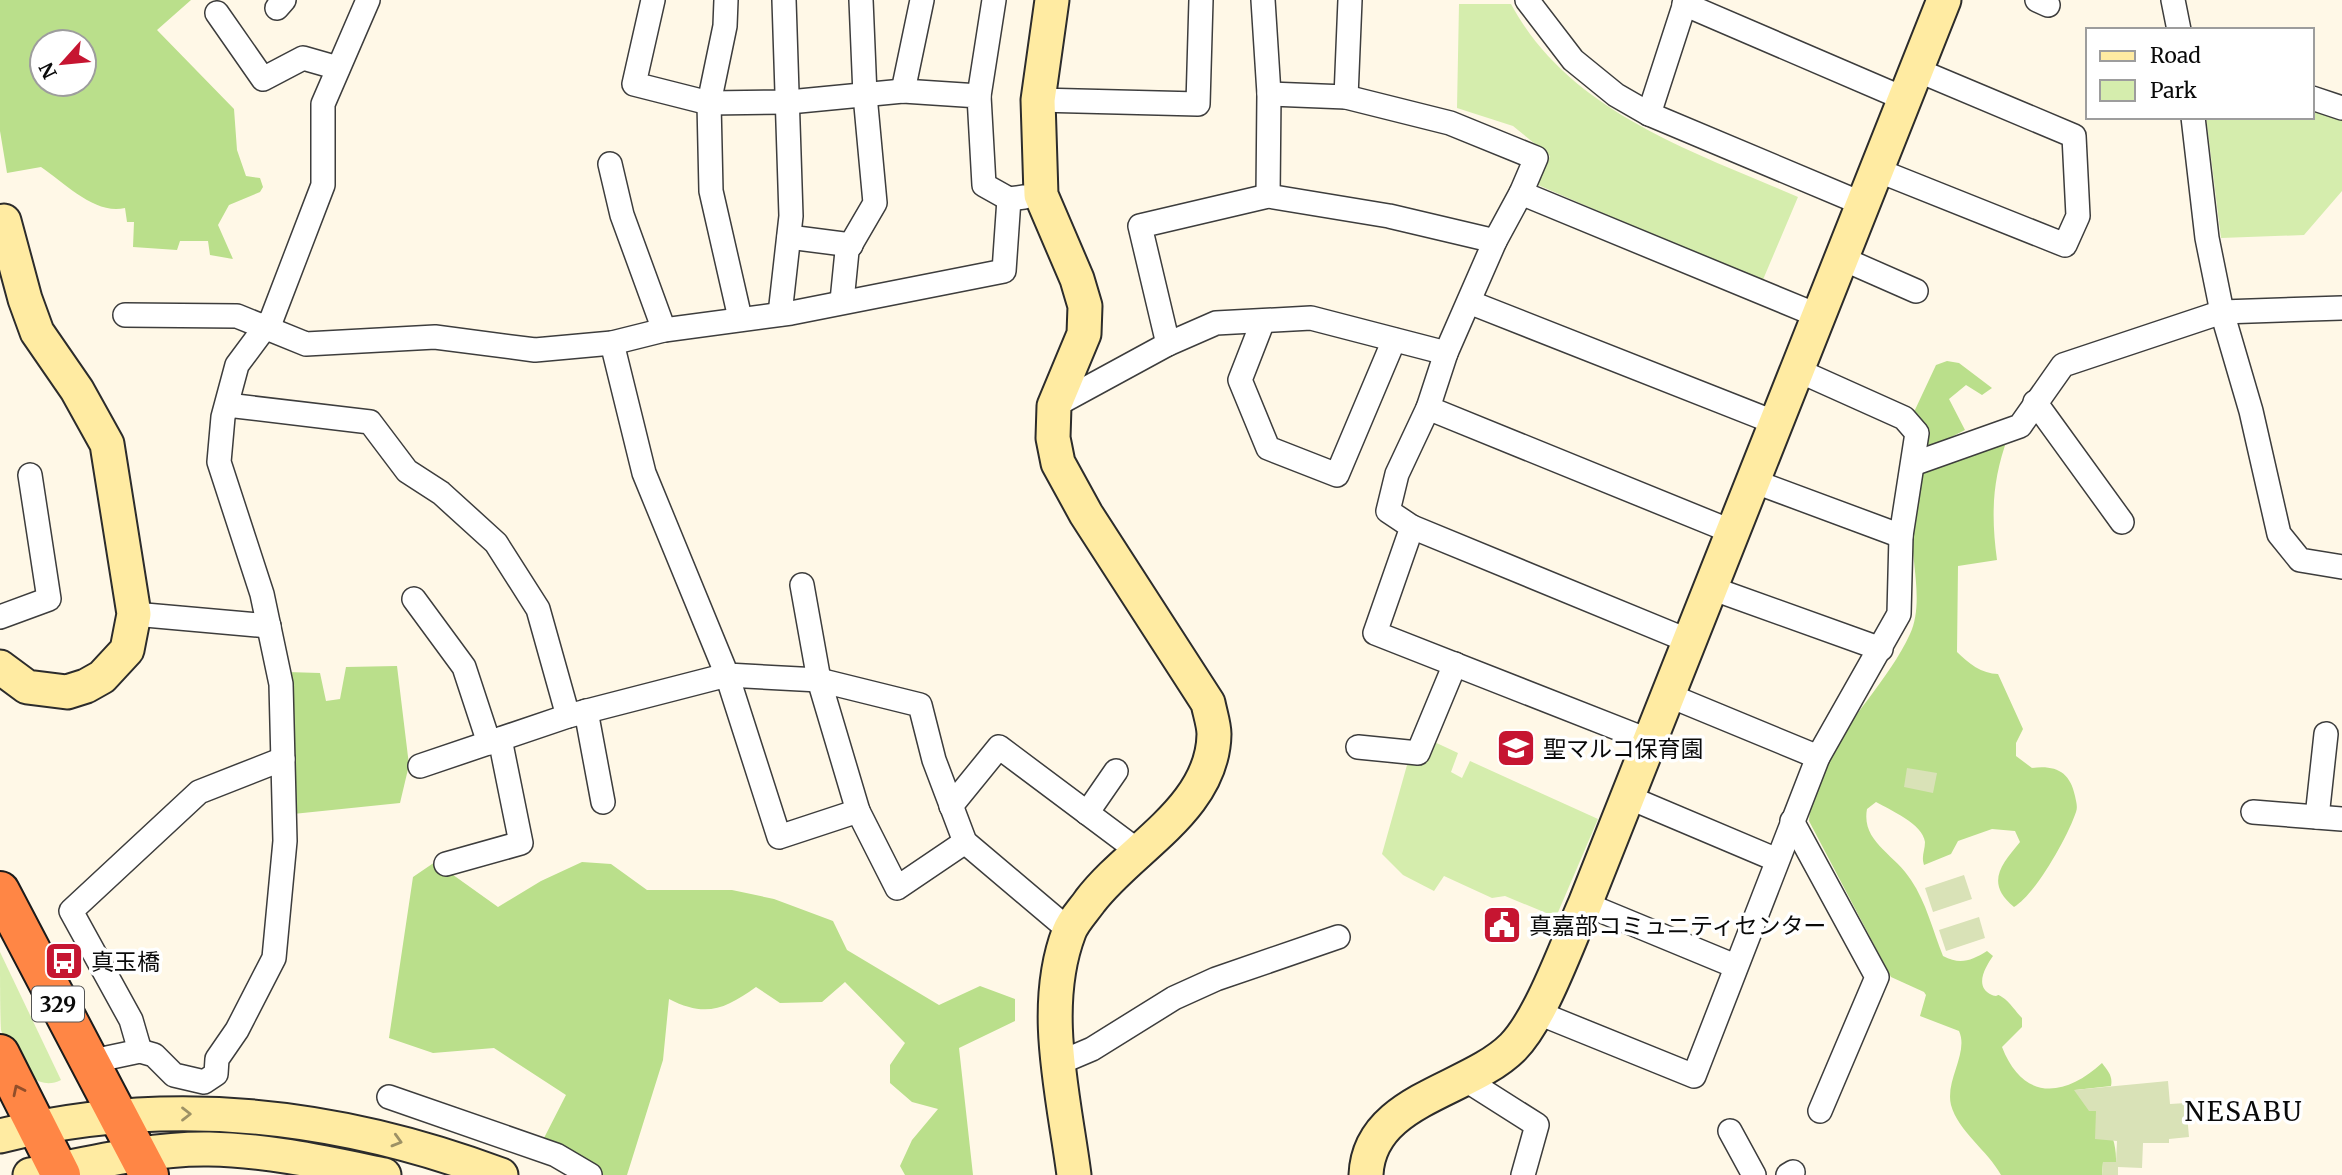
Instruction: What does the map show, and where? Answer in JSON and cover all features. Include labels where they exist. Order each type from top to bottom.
[{"type":"highway","name":"329","points":[[0,891],[144,1166]]},
{"type":"highway","points":[[0,1054],[37,1127],[50,1173]]},
{"type":"street","points":[[88,1062],[140,1051],[154,1055],[174,1076],[204,1082],[216,1074],[217,1059],[237,1030],[274,957],[285,841],[281,684],[262,594],[219,462],[226,405],[237,365],[262,327],[272,318],[323,185],[323,104],[368,0]]},
{"type":"street","points":[[653,0],[634,84],[709,103],[789,102],[903,91],[979,96]]},
{"type":"street","points":[[726,0],[725,26],[709,103],[711,191],[740,318]]},
{"type":"street","points":[[780,314],[789,237],[789,102],[784,0]]},
{"type":"street","points":[[842,301],[847,251],[875,203],[865,95],[861,0]]},
{"type":"street","points":[[903,91],[922,0]]},
{"type":"street","points":[[994,0],[979,96],[984,185],[1025,197],[1077,279],[1085,306],[1084,334],[1054,406],[1053,438],[1058,463],[1086,514],[1208,703],[1214,734],[1208,769],[1191,800],[1106,880],[1069,930],[1056,983],[1056,1036],[1074,1175]]},
{"type":"street","points":[[125,315],[237,316],[306,344],[435,337],[534,350],[612,343],[664,330],[780,314],[1004,271],[1025,197],[1052,0]]},
{"type":"street","points":[[1038,100],[1198,104],[1201,0]]},
{"type":"street","points":[[1263,0],[1269,94],[1268,196]]},
{"type":"street","points":[[1346,97],[1350,0]]},
{"type":"street","points":[[1527,0],[1573,60],[1616,95],[1649,114],[1863,204]]},
{"type":"street","points":[[1366,1175],[1372,1148],[1395,1116],[1494,1065],[1515,1045],[1536,1012],[1585,904],[1944,0]]},
{"type":"street","points":[[2173,0],[2179,28]]},
{"type":"street","points":[[1649,114],[1685,2],[1911,85],[2074,136],[2078,216],[2065,245],[1877,170]]},
{"type":"street","points":[[217,13],[263,79],[303,58],[338,68]]},
{"type":"street","points":[[1269,94],[1346,97],[1450,123],[1536,158],[1446,353],[1428,408],[1397,474],[1388,511],[1412,527],[1689,641]]},
{"type":"street","points":[[2314,99],[2342,108]]},
{"type":"street","points":[[2193,119],[2207,238],[2222,312],[2251,411],[2279,534],[2300,560],[2342,567]]},
{"type":"street","points":[[610,164],[622,215],[664,330]]},
{"type":"street","points":[[1521,193],[1819,316]]},
{"type":"street","points":[[1168,344],[1140,226],[1268,196],[1389,216],[1495,242]]},
{"type":"street","points":[[0,667],[27,687],[67,692],[86,686],[102,677],[127,650],[134,614],[107,444],[77,390],[37,332],[4,221]]},
{"type":"street","points":[[789,237],[851,245]]},
{"type":"street","points":[[1842,258],[1916,291]]},
{"type":"street","points":[[1469,302],[1776,423]]},
{"type":"street","points":[[1913,464],[2020,426],[2063,365],[2222,312],[2342,308]]},
{"type":"street","points":[[1054,406],[1168,344],[1216,323],[1311,318],[1446,353]]},
{"type":"street","points":[[1263,321],[1240,380],[1268,448],[1337,475],[1394,340]]},
{"type":"street","points":[[612,343],[643,472],[727,675],[779,837],[858,811]]},
{"type":"street","points":[[1536,1012],[1694,1076],[1818,757],[1899,614],[1901,536],[1917,433],[1904,418],[1797,370]]},
{"type":"street","points":[[2035,402],[2122,522]]},
{"type":"street","points":[[226,405],[370,422],[407,471],[441,493],[495,543],[538,609],[577,714],[603,802]]},
{"type":"street","points":[[1428,408],[1733,533]]},
{"type":"street","points":[[0,617],[49,600],[30,475]]},
{"type":"street","points":[[1753,481],[1901,536]]},
{"type":"street","points":[[1412,527],[1375,633],[1650,741]]},
{"type":"street","points":[[802,585],[819,680],[858,811],[897,888],[965,842]]},
{"type":"street","points":[[1711,588],[1881,649]]},
{"type":"street","points":[[414,599],[464,667],[495,741],[521,844],[446,864]]},
{"type":"street","points":[[134,614],[269,626]]},
{"type":"street","points":[[1357,747],[1418,753],[1455,664]]},
{"type":"street","points":[[419,766],[577,714],[727,675],[819,680],[920,705],[934,760],[965,842],[1069,930]]},
{"type":"street","points":[[1668,695],[1818,757]]},
{"type":"street","points":[[2317,817],[2326,734]]},
{"type":"street","points":[[951,806],[999,747],[1138,851]]},
{"type":"street","points":[[140,1051],[131,1020],[71,911],[199,792],[283,759]]},
{"type":"street","points":[[1087,813],[1116,771]]},
{"type":"street","points":[[1628,797],[1777,860]]},
{"type":"street","points":[[2253,813],[2342,819]]},
{"type":"street","points":[[1793,821],[1877,977],[1820,1111]]},
{"type":"street","points":[[1585,904],[1735,966]]},
{"type":"street","points":[[1059,1063],[1092,1049],[1184,993],[1338,937]]},
{"type":"street","points":[[1466,1080],[1537,1125],[1523,1175]]},
{"type":"street","points":[[389,1097],[556,1155],[590,1175]]},
{"type":"street","points":[[0,1136],[37,1127],[118,1117],[204,1114],[285,1119],[368,1133],[465,1169],[501,1175]]},
{"type":"street","points":[[1730,1131],[1754,1175]]},
{"type":"street","points":[[50,1173],[144,1166],[208,1149],[258,1152],[384,1175]]},
{"type":"green space","points":[[0,0],[191,0],[157,30],[234,109],[237,150],[246,176],[260,178],[263,187],[260,192],[229,205],[218,225],[233,259],[210,255],[208,241],[180,241],[177,250],[133,247],[134,222],[127,222],[125,208],[114,209],[92,203],[41,167],[7,173],[0,131]]},
{"type":"green space","points":[[1459,4],[1511,4],[1536,41],[1565,73],[1599,100],[1676,144],[1798,197],[1762,282],[1538,185],[1550,156],[1513,126],[1457,108]]},
{"type":"green space","points":[[2314,109],[2342,121],[2342,191],[2304,235],[2221,238],[2206,119],[2314,119]]},
{"type":"green space","points":[[1947,361],[1959,363],[1992,388],[1982,395],[1966,385],[1949,399],[1965,430],[1926,450],[1925,430],[1914,412],[1936,365]]},
{"type":"green space","points":[[2008,437],[1994,498],[1997,560],[1958,566],[1957,652],[1976,667],[1998,674],[2023,729],[2016,743],[2016,756],[2032,768],[2055,769],[2066,776],[2073,788],[2076,812],[2059,849],[2041,878],[2014,907],[2005,898],[1998,882],[2002,866],[2020,842],[2015,831],[1992,829],[1958,841],[1951,854],[1924,865],[1923,835],[1912,824],[1876,802],[1867,809],[1867,820],[1874,839],[1904,871],[1916,889],[1943,956],[1960,961],[1987,951],[1993,956],[1983,976],[1983,987],[1992,995],[2005,999],[2022,1018],[2022,1027],[2002,1047],[2021,1077],[2033,1085],[2059,1088],[2088,1075],[2102,1063],[2108,1071],[2111,1086],[2075,1090],[2110,1130],[2116,1162],[2103,1162],[2102,1175],[2001,1175],[1960,1124],[1951,1105],[1951,1086],[1961,1048],[1959,1031],[1920,1016],[1926,995],[1924,992],[1891,977],[1809,821],[1813,795],[1822,770],[1835,746],[1883,680],[1910,634],[1917,596],[1911,532],[1912,511],[1915,490],[1924,471]]},
{"type":"green space","points":[[397,666],[409,765],[400,803],[293,814],[287,672],[320,673],[326,701],[340,699],[346,667]]},
{"type":"green space","points":[[1428,739],[1458,753],[1451,772],[1462,778],[1470,761],[1598,819],[1556,917],[1505,896],[1492,898],[1444,876],[1434,891],[1403,875],[1382,854],[1409,758]]},
{"type":"green space","points":[[1907,768],[1937,773],[1933,793],[1904,787]]},
{"type":"green space","points":[[435,862],[498,907],[541,881],[582,862],[611,864],[647,890],[732,890],[774,899],[833,921],[847,950],[939,1005],[980,986],[1015,999],[1015,1021],[959,1048],[973,1175],[905,1175],[900,1166],[912,1140],[938,1109],[912,1102],[890,1083],[890,1065],[905,1043],[845,982],[822,1002],[780,1003],[756,987],[735,1001],[715,1008],[694,1008],[669,999],[663,1060],[627,1175],[601,1175],[544,1138],[566,1095],[494,1048],[433,1053],[389,1038],[413,877]]},
{"type":"green space","points":[[1964,875],[1972,899],[1933,912],[1925,888]]},
{"type":"green space","points":[[1979,917],[1985,938],[1946,951],[1939,930]]},
{"type":"green space","points":[[0,952],[61,1080],[50,1083],[31,1077],[23,1070],[5,1040],[1,1030]]},
{"type":"green space","points":[[2168,1081],[2170,1104],[2186,1103],[2189,1137],[2169,1139],[2169,1143],[2143,1143],[2142,1168],[2118,1167],[2118,1175],[2102,1175],[2103,1162],[2116,1162],[2117,1141],[2095,1139],[2096,1111],[2089,1111],[2074,1090]]},
{"type":"place","name":"聖マルコ保育園","points":[[1516,748]]},
{"type":"place","name":"真嘉部コミュニティセンター","points":[[1502,925]]},
{"type":"place","name":"真玉橋","points":[[64,961]]},
{"type":"district","name":"NESABU","points":[[2244,1111]]}]
